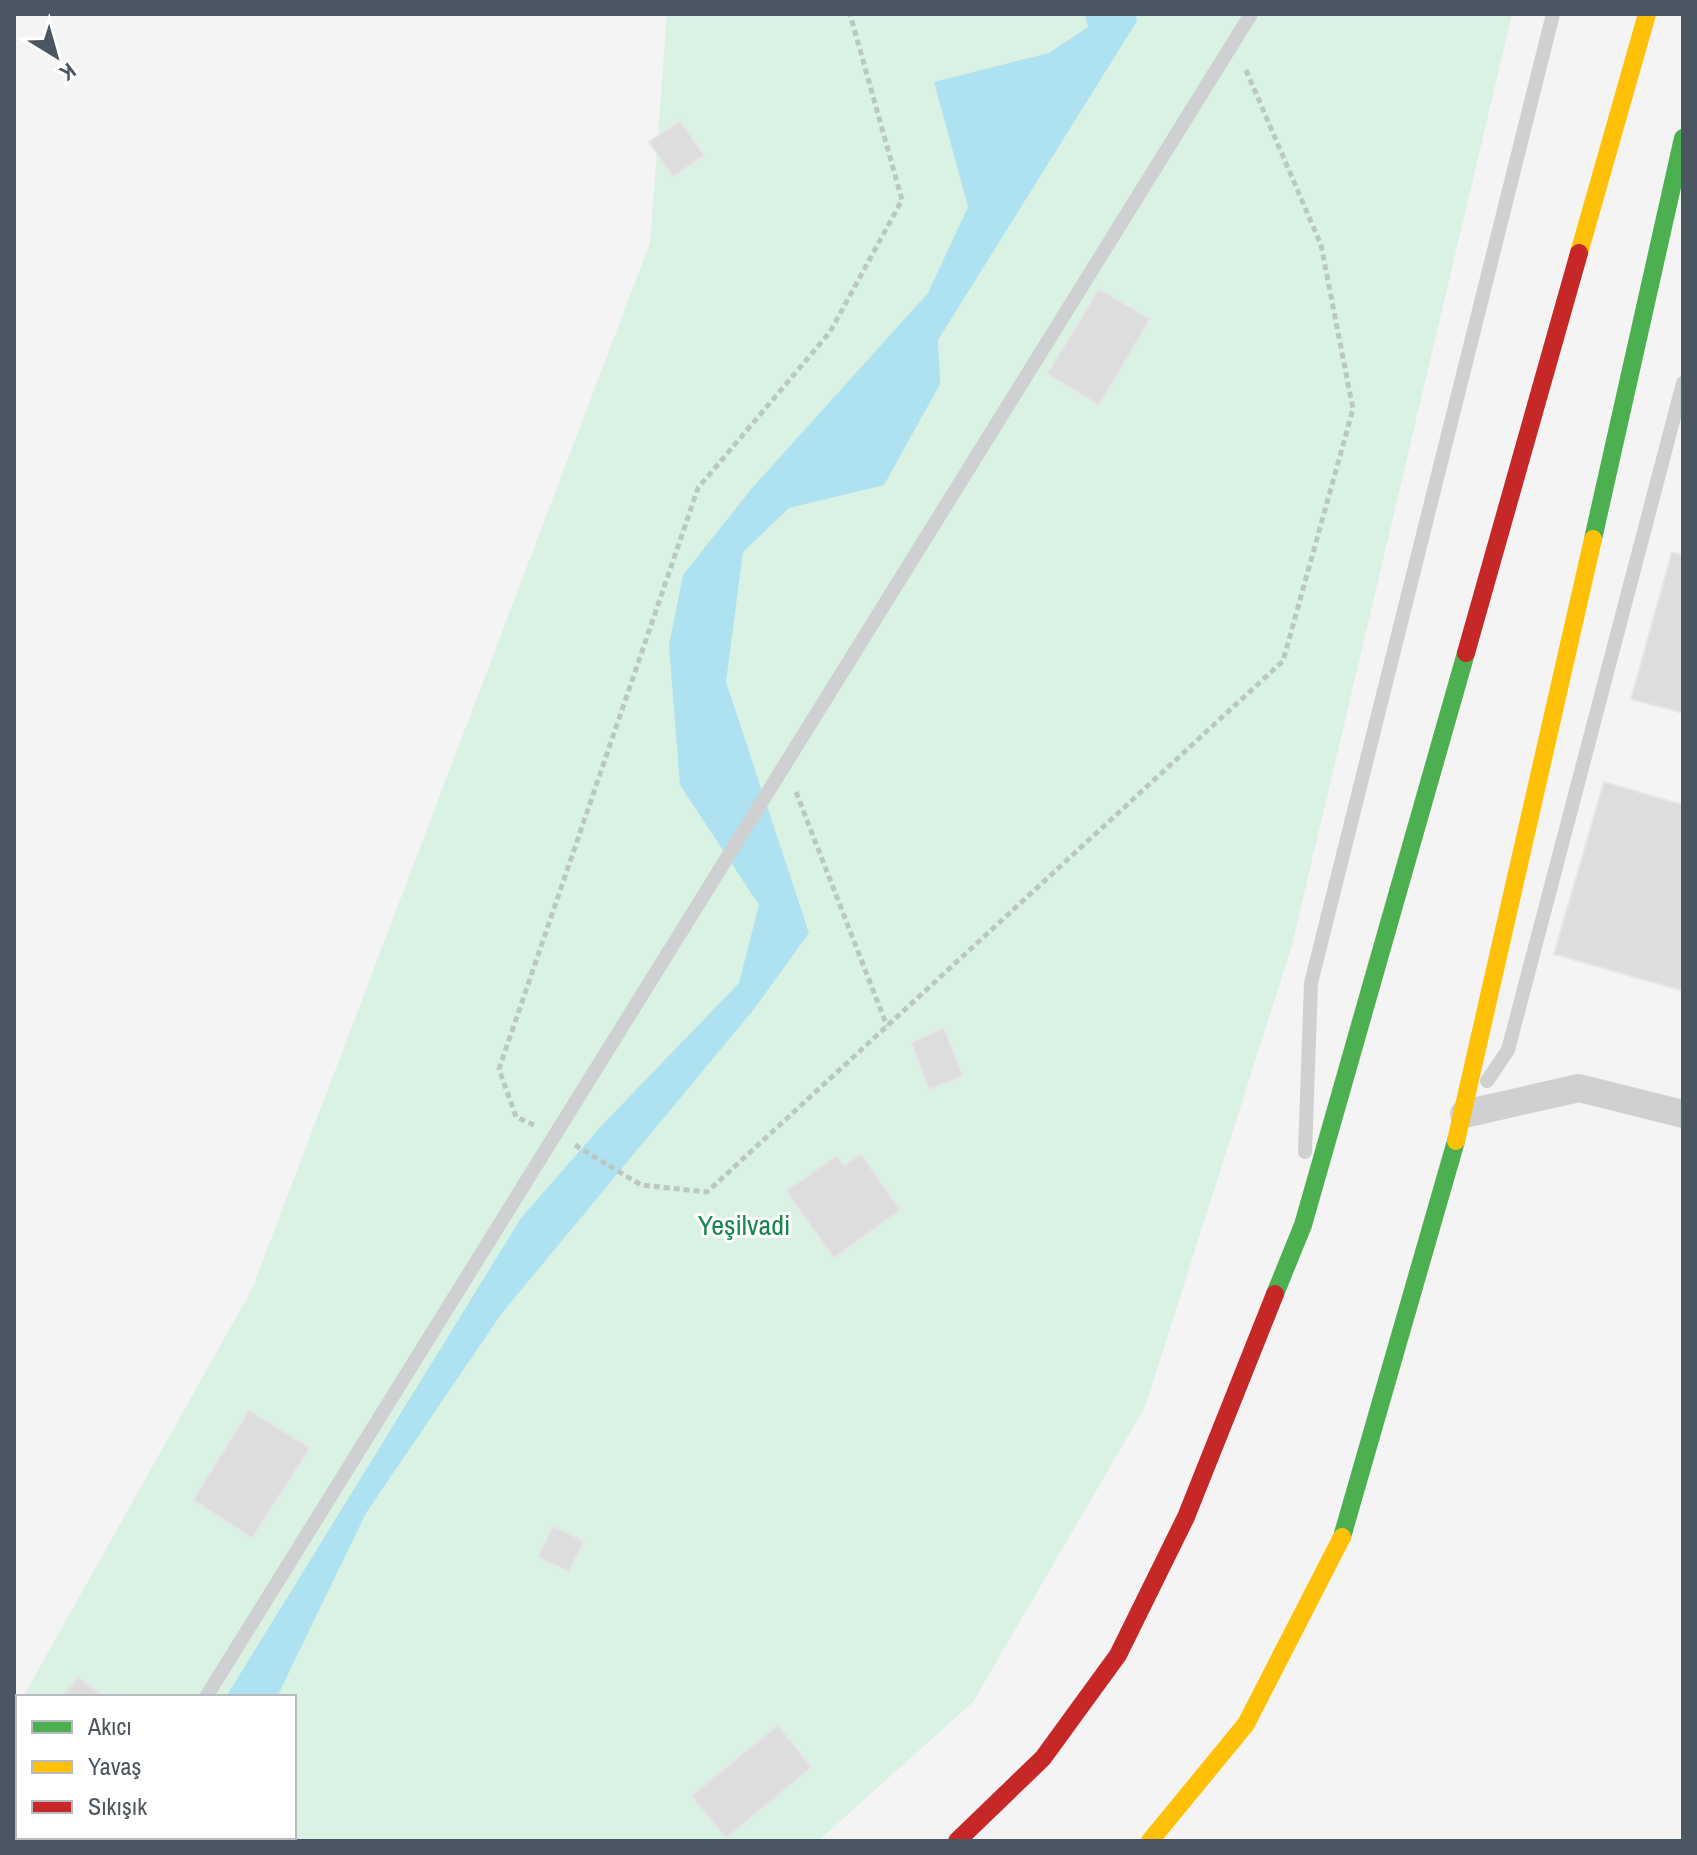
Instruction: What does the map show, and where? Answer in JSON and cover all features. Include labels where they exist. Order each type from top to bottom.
[{"type":"main road","points":[[957,1841],[1043,1758],[1118,1655],[1186,1517],[1303,1225],[1647,14]]},
{"type":"main road","points":[[1150,1841],[1246,1724],[1344,1533],[1464,1114],[1683,138]]},
{"type":"street","points":[[1464,1114],[1579,1088],[1683,1114]]},
{"type":"lane","points":[[207,1695],[1251,14]]},
{"type":"lane","points":[[1303,1225],[1311,983],[1553,14]]},
{"type":"lane","points":[[1464,1114],[1508,1050],[1683,383]]},
{"type":"path","points":[[850,14],[902,200],[830,332],[698,488],[499,1069],[516,1117],[556,1134],[641,1185],[707,1192],[1283,661],[1353,409],[1321,245],[1234,42]]},
{"type":"path","points":[[786,765],[887,1026]]},
{"type":"green space","name":"Yeşilvadi","points":[[667,14],[1512,14],[1292,945],[1145,1407],[973,1702],[818,1841],[14,1841],[16,1710],[16,1839],[296,1839],[296,1695],[24,1695],[252,1289],[650,243]]},
{"type":"water","points":[[1085,14],[1136,14],[1137,21],[938,340],[940,384],[884,485],[789,508],[743,552],[726,682],[809,933],[754,1009],[502,1313],[366,1513],[278,1695],[227,1695],[521,1218],[604,1123],[739,983],[759,905],[680,785],[669,645],[683,575],[752,488],[928,293],[968,207],[934,82],[1049,53],[1088,27]]},
{"type":"water","points":[[138,1839],[208,1839],[207,1841],[137,1841]]},
{"type":"building","points":[[680,121],[704,155],[673,177],[649,142]]},
{"type":"building","points":[[1099,289],[1150,319],[1099,405],[1047,374]]},
{"type":"building","points":[[1672,552],[1683,555],[1683,713],[1631,699]]},
{"type":"building","points":[[1604,782],[1683,805],[1683,991],[1554,954]]},
{"type":"building","points":[[944,1028],[963,1076],[929,1090],[911,1042]]},
{"type":"building","points":[[861,1154],[900,1210],[834,1258],[786,1191],[836,1156],[844,1166]]},
{"type":"building","points":[[249,1410],[310,1448],[252,1538],[193,1500]]},
{"type":"building","points":[[553,1526],[584,1541],[569,1572],[538,1557]]},
{"type":"building","points":[[78,1677],[102,1695],[64,1695]]},
{"type":"building","points":[[778,1725],[812,1767],[726,1838],[691,1796]]},
{"type":"traffic: fast","points":[[1593,539],[1683,138]]},
{"type":"traffic: fast","points":[[1275,1294],[1303,1225],[1466,653]]},
{"type":"traffic: fast","points":[[1342,1537],[1456,1141]]},
{"type":"traffic: slow","points":[[1579,253],[1647,14]]},
{"type":"traffic: slow","points":[[1456,1141],[1593,539]]},
{"type":"traffic: slow","points":[[1150,1841],[1246,1724],[1342,1537]]},
{"type":"traffic: jam","points":[[1466,653],[1579,253]]},
{"type":"traffic: jam","points":[[957,1841],[1043,1758],[1118,1655],[1186,1517],[1275,1294]]}]
